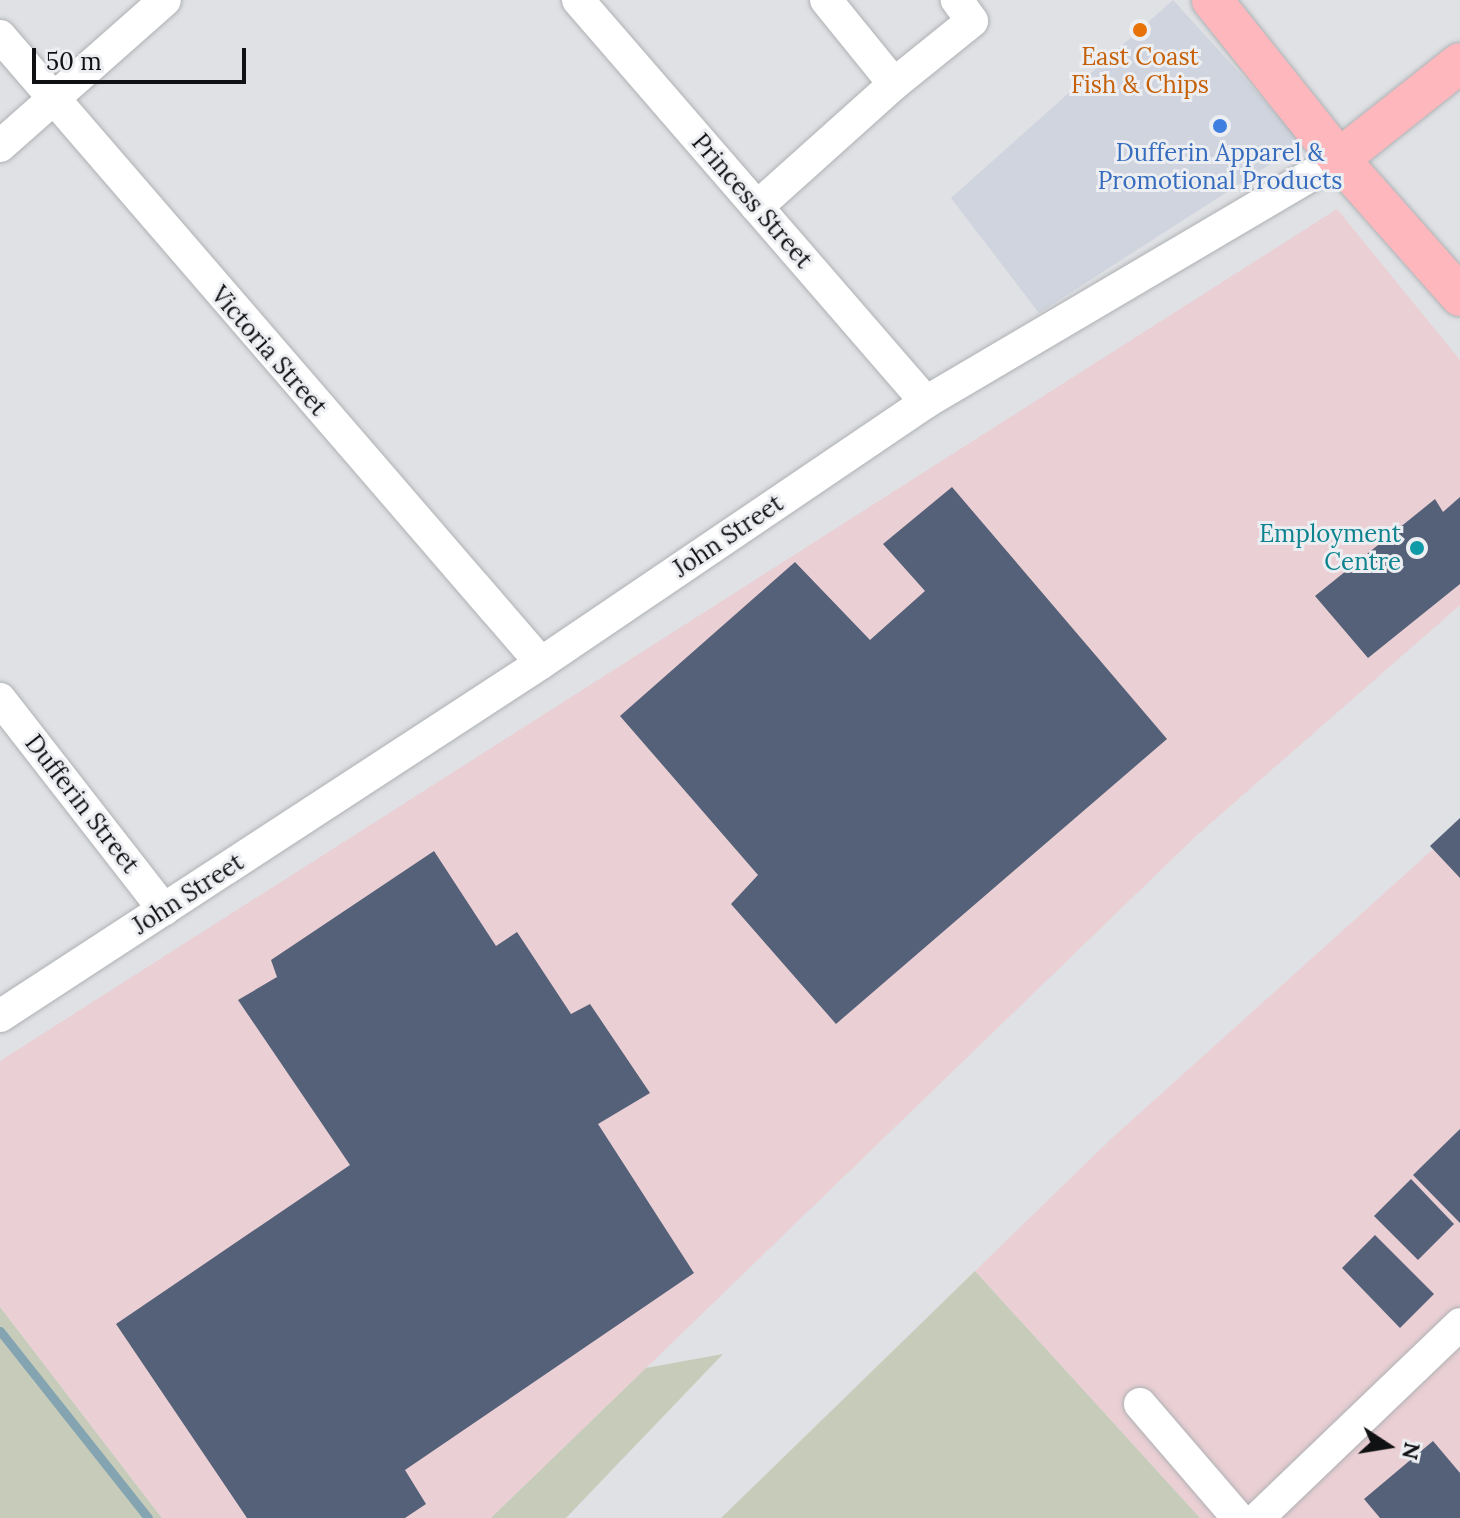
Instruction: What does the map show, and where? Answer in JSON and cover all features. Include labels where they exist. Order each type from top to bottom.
[{"type":"main road","points":[[1212,0],[1339,159],[1460,296]]},
{"type":"main road","name":"John Street","points":[[1339,159],[1460,63]]},
{"type":"street","points":[[0,146],[165,0]]},
{"type":"street","name":"Princess Street","points":[[578,0],[926,402]]},
{"type":"street","points":[[826,0],[894,84]]},
{"type":"street","points":[[757,207],[894,84],[972,21],[957,0]]},
{"type":"street","name":"Victoria Street","points":[[0,36],[50,100],[541,663]]},
{"type":"street","name":"John Street","points":[[0,1016],[541,663],[926,402],[1339,159]]},
{"type":"street","name":"Dufferin Street","points":[[0,699],[164,910]]},
{"type":"street","points":[[1258,1518],[1460,1324]]},
{"type":"street","points":[[1140,1404],[1238,1518]]},
{"type":"shaded area","points":[[1173,0],[1303,143],[1039,313],[951,198]]},
{"type":"shaded area","points":[[1337,209],[1460,360],[1460,605],[1196,836],[491,1518],[162,1518],[0,1307],[0,1061]]},
{"type":"shaded area","points":[[1460,825],[1460,1518],[1200,1518],[975,1271],[1111,1139]]},
{"type":"green space","points":[[975,1271],[1200,1518],[721,1518]]},
{"type":"green space","points":[[0,1307],[158,1513],[162,1518],[0,1518]]},
{"type":"green space","points":[[723,1354],[566,1518],[491,1518],[646,1368]]},
{"type":"building","points":[[952,487],[1167,739],[836,1024],[731,904],[758,875],[620,716],[795,562],[870,640],[925,591],[883,544]]},
{"type":"building","name":"Employment Centre","points":[[1460,497],[1460,584],[1368,658],[1315,596],[1435,499],[1443,512]]},
{"type":"building","points":[[1460,818],[1460,878],[1430,846]]},
{"type":"building","points":[[434,851],[496,946],[517,932],[571,1014],[590,1004],[650,1093],[598,1124],[694,1273],[405,1470],[426,1504],[405,1518],[247,1518],[116,1324],[350,1165],[238,1000],[277,977],[271,960]]},
{"type":"building","points":[[1460,1129],[1460,1223],[1413,1175]]},
{"type":"building","points":[[1411,1179],[1454,1224],[1418,1260],[1374,1216]]},
{"type":"building","points":[[1375,1235],[1434,1294],[1400,1328],[1342,1268]]},
{"type":"building","points":[[1433,1441],[1460,1473],[1460,1518],[1380,1518],[1364,1499]]},
{"type":"waterway","points":[[0,1331],[148,1518]]},
{"type":"place","name":"East Coast Fish & Chips","points":[[1140,30]]},
{"type":"place","name":"Dufferin Apparel & Promotional Products","points":[[1220,126]]},
{"type":"place","name":"Employment Centre","points":[[1417,548]]}]
